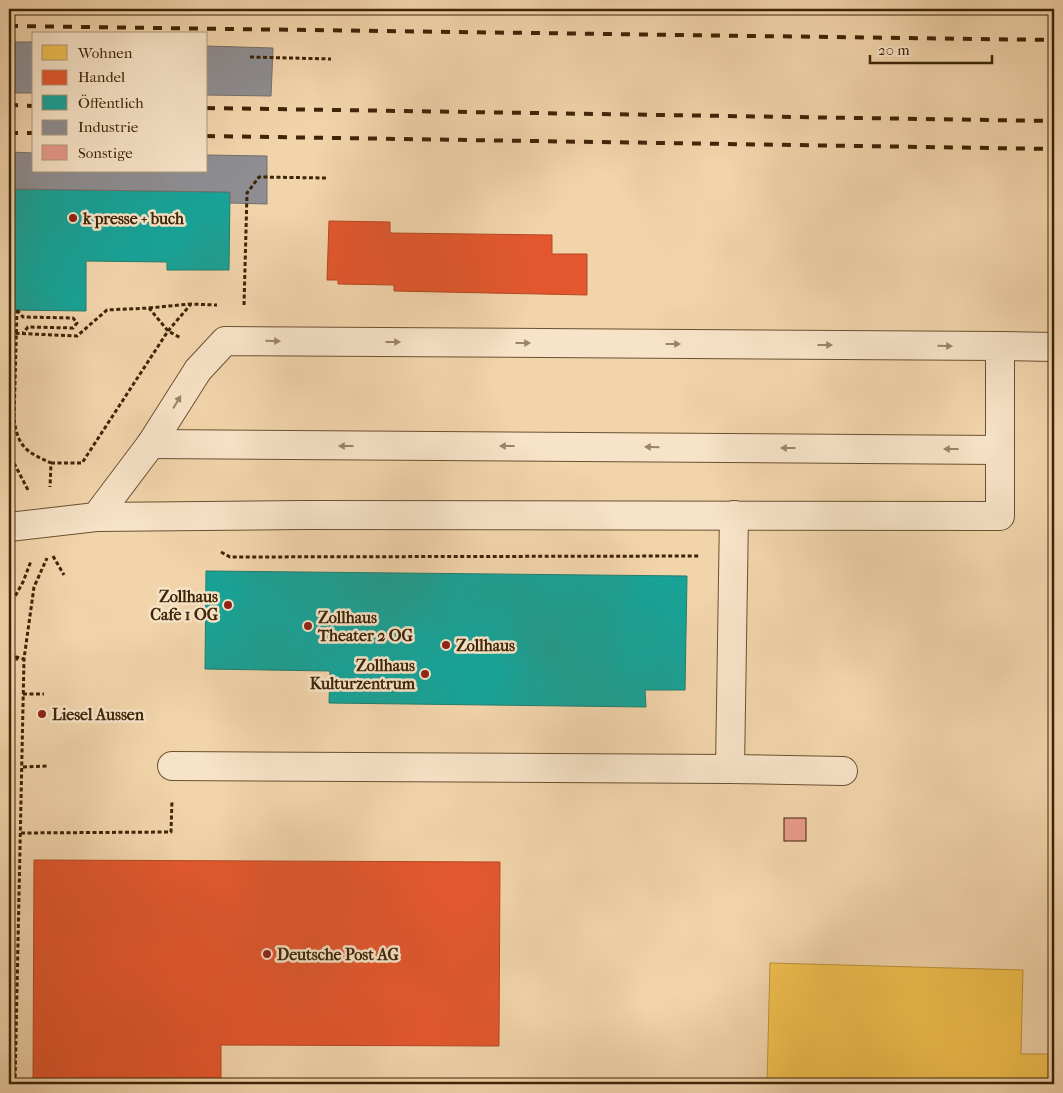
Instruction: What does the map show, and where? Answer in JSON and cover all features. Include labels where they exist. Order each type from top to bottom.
[{"type":"street","points":[[96,517],[151,444],[198,370],[225,341],[1054,347]]},
{"type":"street","points":[[9,527],[48,521],[96,517],[303,514],[1000,516],[1000,346]]},
{"type":"street","points":[[151,444],[1000,450]]},
{"type":"street","points":[[730,769],[734,515]]},
{"type":"street","points":[[172,766],[843,771]]},
{"type":"path","points":[[250,57],[331,59]]},
{"type":"path","points":[[235,306],[244,307],[247,193],[259,177],[328,178]]},
{"type":"path","points":[[22,333],[28,327],[73,328],[77,323],[73,318],[24,317],[17,310],[14,419],[16,434],[26,451],[51,463],[82,463],[168,331],[191,304]]},
{"type":"path","points":[[9,333],[77,336],[107,310],[191,304],[226,306]]},
{"type":"path","points":[[149,308],[168,331]]},
{"type":"path","points":[[9,419],[14,419]]},
{"type":"path","points":[[48,521],[51,463]]},
{"type":"path","points":[[214,549],[230,557],[734,556]]},
{"type":"path","points":[[15,1084],[24,659],[34,587],[50,551],[64,575]]},
{"type":"path","points":[[9,657],[24,659]]},
{"type":"path","points":[[23,694],[44,694]]},
{"type":"path","points":[[23,767],[48,766]]},
{"type":"path","points":[[21,833],[171,832],[172,766]]},
{"type":"building: Wohnen","points":[[770,963],[1023,970],[1021,1054],[1054,1054],[1054,1084],[767,1084]]},
{"type":"building: Handel","points":[[329,221],[390,222],[390,233],[552,235],[552,254],[587,254],[587,295],[394,291],[394,285],[338,284],[338,280],[327,280]]},
{"type":"building: Handel","name":"Deutsche Post AG","points":[[34,860],[500,862],[499,1046],[221,1045],[221,1084],[33,1084]]},
{"type":"building: Öffentlich","points":[[9,189],[230,192],[229,270],[167,270],[167,262],[86,261],[86,311],[9,310]]},
{"type":"building: Öffentlich","name":"Zollhaus","points":[[206,571],[687,576],[685,690],[645,690],[646,707],[329,703],[330,671],[205,669]]},
{"type":"building: Industrie","points":[[9,42],[32,42],[32,93],[9,93]]},
{"type":"building: Industrie","points":[[208,46],[273,48],[271,96],[208,95]]},
{"type":"building: Industrie","points":[[9,152],[32,153],[32,172],[208,172],[208,155],[267,156],[267,204],[230,203],[230,192],[9,189]]},
{"type":"building: Sonstige","points":[[784,818],[806,818],[806,841],[784,841]]},
{"type":"railway","points":[[9,26],[1054,40]]},
{"type":"railway","points":[[9,105],[32,106]]},
{"type":"railway","points":[[208,108],[1054,121]]},
{"type":"railway","points":[[9,133],[32,133]]},
{"type":"railway","points":[[208,136],[1054,149]]},
{"type":"place","name":"k presse + buch","points":[[73,218]]},
{"type":"place","name":"Zollhaus Cafe 1 OG","points":[[228,605]]},
{"type":"place","name":"Zollhaus Theater 2 OG","points":[[308,626]]},
{"type":"place","name":"Zollhaus","points":[[446,645]]},
{"type":"place","name":"Zollhaus Kulturzentrum","points":[[425,674]]},
{"type":"place","name":"Liesel Aussen","points":[[42,714]]},
{"type":"place","name":"Deutsche Post AG","points":[[267,954]]}]
